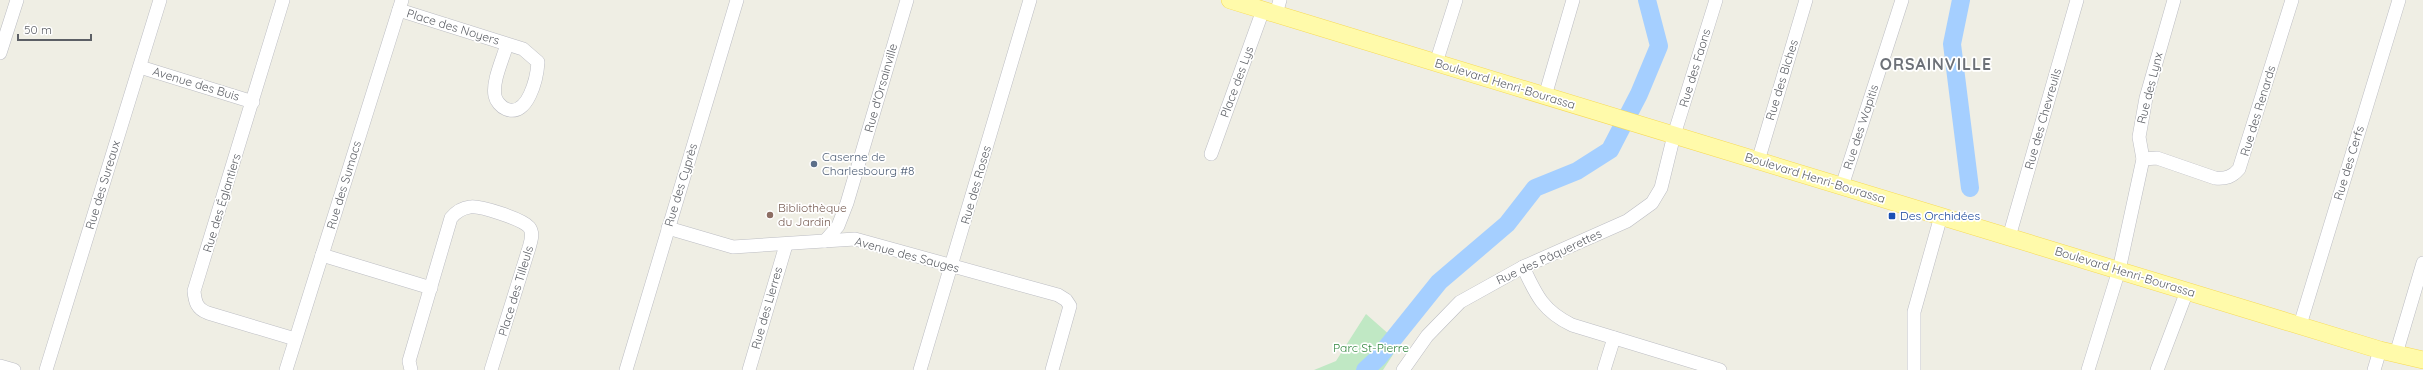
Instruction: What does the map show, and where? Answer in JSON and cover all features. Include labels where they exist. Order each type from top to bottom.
[{"type":"main road","name":"Boulevard Henri-Bourassa","points":[[1230,0],[1273,8],[1436,63],[2300,326],[2380,350],[2423,360]]},
{"type":"street","points":[[0,53],[17,0]]},
{"type":"street","name":"Rue des Sureaux","points":[[46,370],[160,0]]},
{"type":"street","name":"Rue des Églantiers","points":[[283,0],[194,291],[194,300],[198,307],[208,313],[295,339]]},
{"type":"street","name":"Rue des Cyprès","points":[[626,370],[737,0]]},
{"type":"street","name":"Rue d'Orsainville","points":[[825,241],[838,226],[848,203],[907,0]]},
{"type":"street","name":"Rue des Roses","points":[[920,370],[952,267],[1030,0]]},
{"type":"street","points":[[1436,63],[1456,0]]},
{"type":"street","points":[[1545,96],[1574,0]]},
{"type":"street","name":"Rue des Faons","points":[[1674,135],[1716,0]]},
{"type":"street","name":"Rue des Biches","points":[[1758,161],[1806,0]]},
{"type":"street","name":"Rue des Wapitis","points":[[1842,186],[1902,0]]},
{"type":"street","name":"Rue des Chevreuils","points":[[2009,237],[2077,0]]},
{"type":"street","name":"Rue des Lynx","points":[[2088,370],[2119,270],[2143,160],[2139,137],[2146,98],[2174,0]]},
{"type":"street","name":"Rue des Renards","points":[[2143,160],[2157,158],[2215,178],[2233,176],[2240,169],[2292,0]]},
{"type":"street","name":"Rue des Cerfs","points":[[2300,326],[2399,0]]},
{"type":"street","name":"Place des Noyers","points":[[400,5],[523,49],[538,62],[527,101],[522,108],[514,111],[505,109],[495,97],[494,88],[507,44]]},
{"type":"street","name":"Rue des Sumacs","points":[[286,370],[400,5]]},
{"type":"street","name":"Place des Lys","points":[[1211,154],[1273,8]]},
{"type":"street","name":"Avenue des Buis","points":[[140,67],[253,102]]},
{"type":"street","name":"Rue des Pâquerettes","points":[[1402,370],[1427,336],[1460,302],[1523,267],[1627,221],[1652,203],[1661,188],[1674,135]]},
{"type":"street","name":"Place des Tilleuls","points":[[411,370],[409,361],[451,218],[456,212],[475,206],[521,221],[529,227],[531,240],[491,370]]},
{"type":"street","points":[[1914,370],[1914,312],[1941,216]]},
{"type":"street","name":"Avenue des Sauges","points":[[668,228],[733,247],[786,245],[855,239],[1058,295],[1066,300],[1070,306],[1052,370]]},
{"type":"street","name":"Rue des Lierres","points":[[749,370],[786,245]]},
{"type":"street","points":[[322,255],[431,288]]},
{"type":"street","points":[[2396,354],[2423,263]]},
{"type":"street","points":[[1523,267],[1537,296],[1556,318],[1614,338],[1720,370]]},
{"type":"street","points":[[2158,370],[2187,291]]},
{"type":"street","points":[[1604,370],[1614,338]]},
{"type":"street","points":[[2374,370],[2380,350]]},
{"type":"street","points":[[0,366],[14,370]]},
{"type":"green space","name":"Parc St-Pierre","points":[[1366,314],[1400,344],[1383,370],[1314,370],[1336,361]]},
{"type":"waterway","points":[[1365,370],[1378,358],[1439,282],[1507,224],[1535,188],[1577,171],[1610,150],[1639,94],[1659,46],[1647,0]]},
{"type":"waterway","points":[[1961,0],[1952,44],[1970,188]]},
{"type":"place","name":"Caserne de Charlesbourg #8","points":[[814,164]]},
{"type":"place","name":"Bibliothèque du Jardin","points":[[770,215]]},
{"type":"place","name":"Des Orchidées","points":[[1892,216]]},
{"type":"district","name":"ORSAINVILLE","points":[[1936,64]]}]
